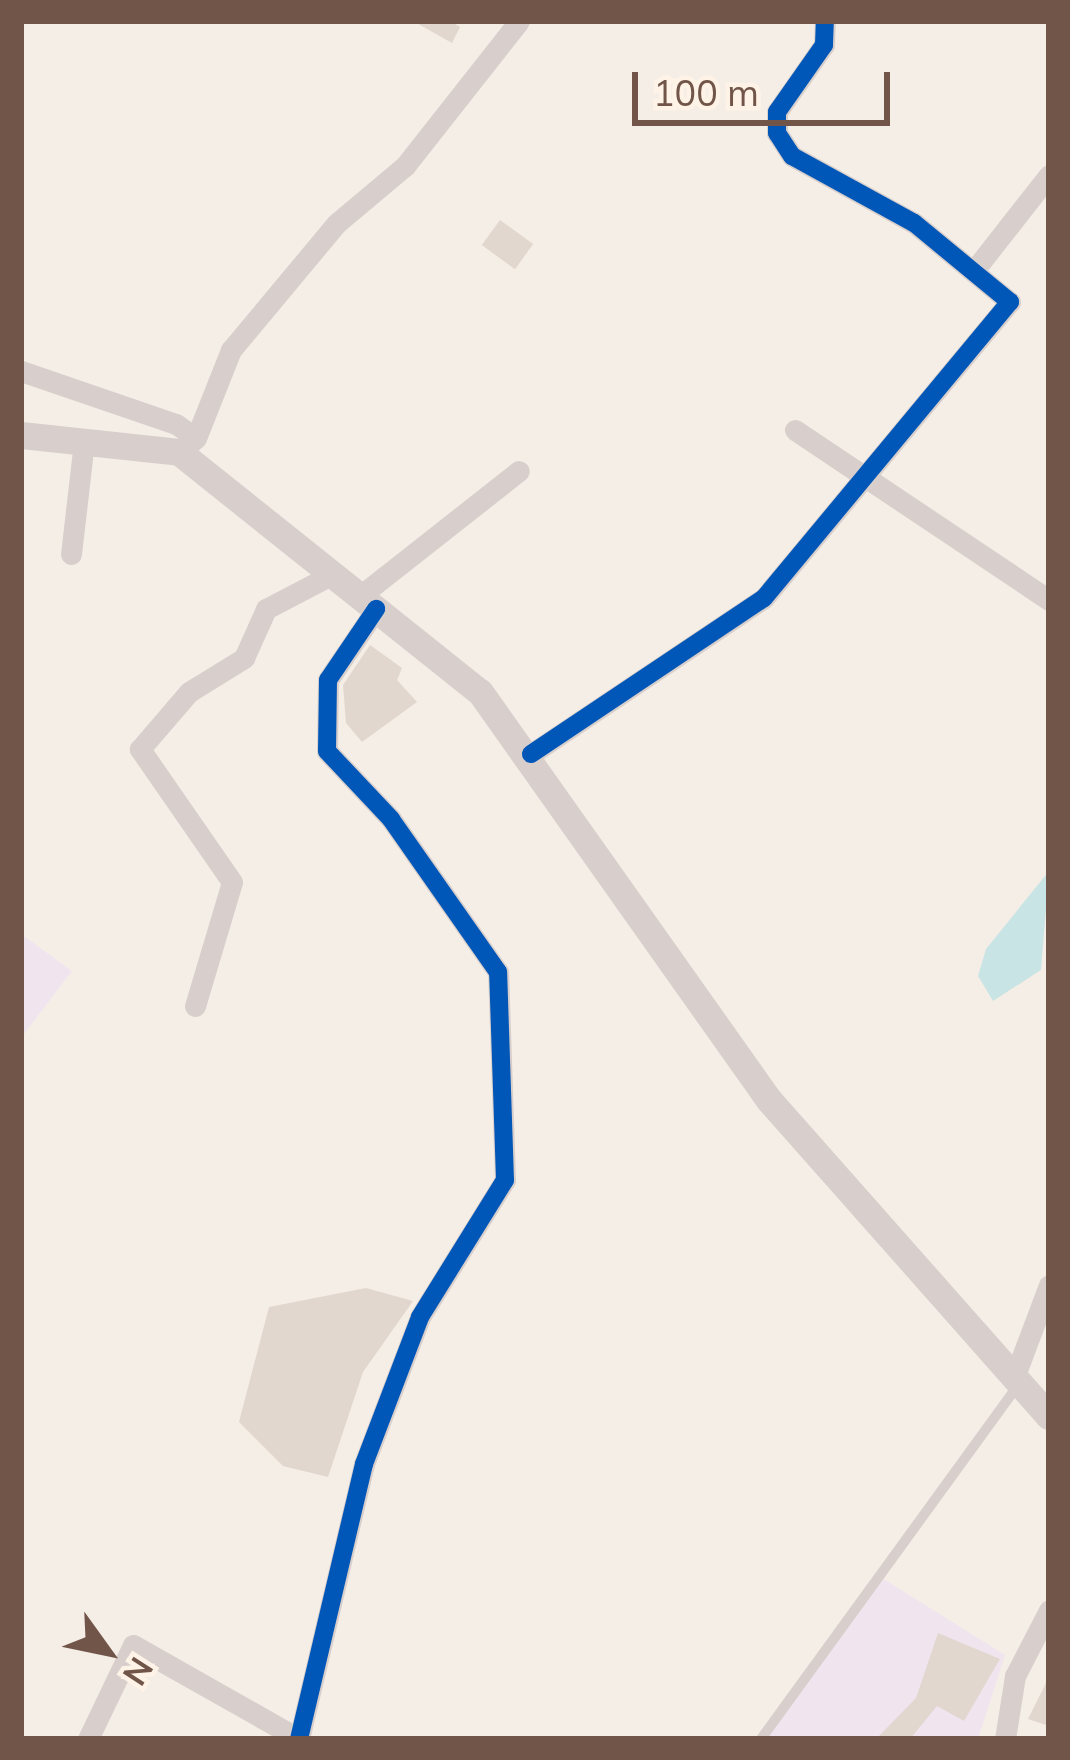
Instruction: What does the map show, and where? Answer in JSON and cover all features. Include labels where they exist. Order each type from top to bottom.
[{"type":"main road","points":[[21,435],[187,445],[333,574],[481,692],[531,754],[769,1100],[1049,1416]]},
{"type":"street","points":[[21,370],[187,445],[231,350],[337,224],[405,166],[519,21]]},
{"type":"street","points":[[531,754],[727,632],[867,476],[1010,302],[976,268],[820,176],[777,133],[777,112],[824,45],[825,21]]},
{"type":"street","points":[[976,268],[1049,175]]},
{"type":"street","points":[[795,430],[1049,600]]},
{"type":"street","points":[[71,554],[84,442]]},
{"type":"street","points":[[88,1739],[134,1646],[299,1739],[364,1463],[420,1317],[505,1180],[498,972],[391,819],[327,751],[328,680],[368,602],[519,471]]},
{"type":"street","points":[[195,1006],[232,881],[140,749],[189,692],[244,658],[266,609],[333,574]]},
{"type":"street","points":[[1017,1381],[1049,1285]]},
{"type":"street","points":[[1005,1739],[1016,1676],[1049,1610]]},
{"type":"lane","points":[[761,1739],[1017,1381]]},
{"type":"shaded area","points":[[21,934],[72,971],[21,1038]]},
{"type":"shaded area","points":[[882,1578],[1005,1655],[978,1739],[765,1739]]},
{"type":"water","points":[[1049,871],[1041,970],[993,1001],[978,976],[986,949]]},
{"type":"building","points":[[413,21],[450,21],[460,27],[452,43]]},
{"type":"building","points":[[500,220],[533,244],[515,269],[482,245]]},
{"type":"building","points":[[370,645],[402,668],[397,680],[417,702],[362,742],[346,723],[343,685]]},
{"type":"building","points":[[366,1288],[413,1301],[363,1372],[328,1477],[283,1466],[239,1422],[269,1307]]},
{"type":"building","points":[[938,1633],[1000,1659],[964,1721],[937,1706],[910,1739],[876,1739],[916,1698]]},
{"type":"building","points":[[1049,1677],[1049,1726],[1028,1719]]},
{"type":"cycle path","points":[[531,754],[764,598],[1010,302],[914,223],[792,156],[777,133],[777,112],[824,45],[825,21]]},
{"type":"cycle path","points":[[299,1739],[364,1464],[420,1317],[505,1180],[498,972],[391,819],[327,751],[328,680],[376,609]]}]
